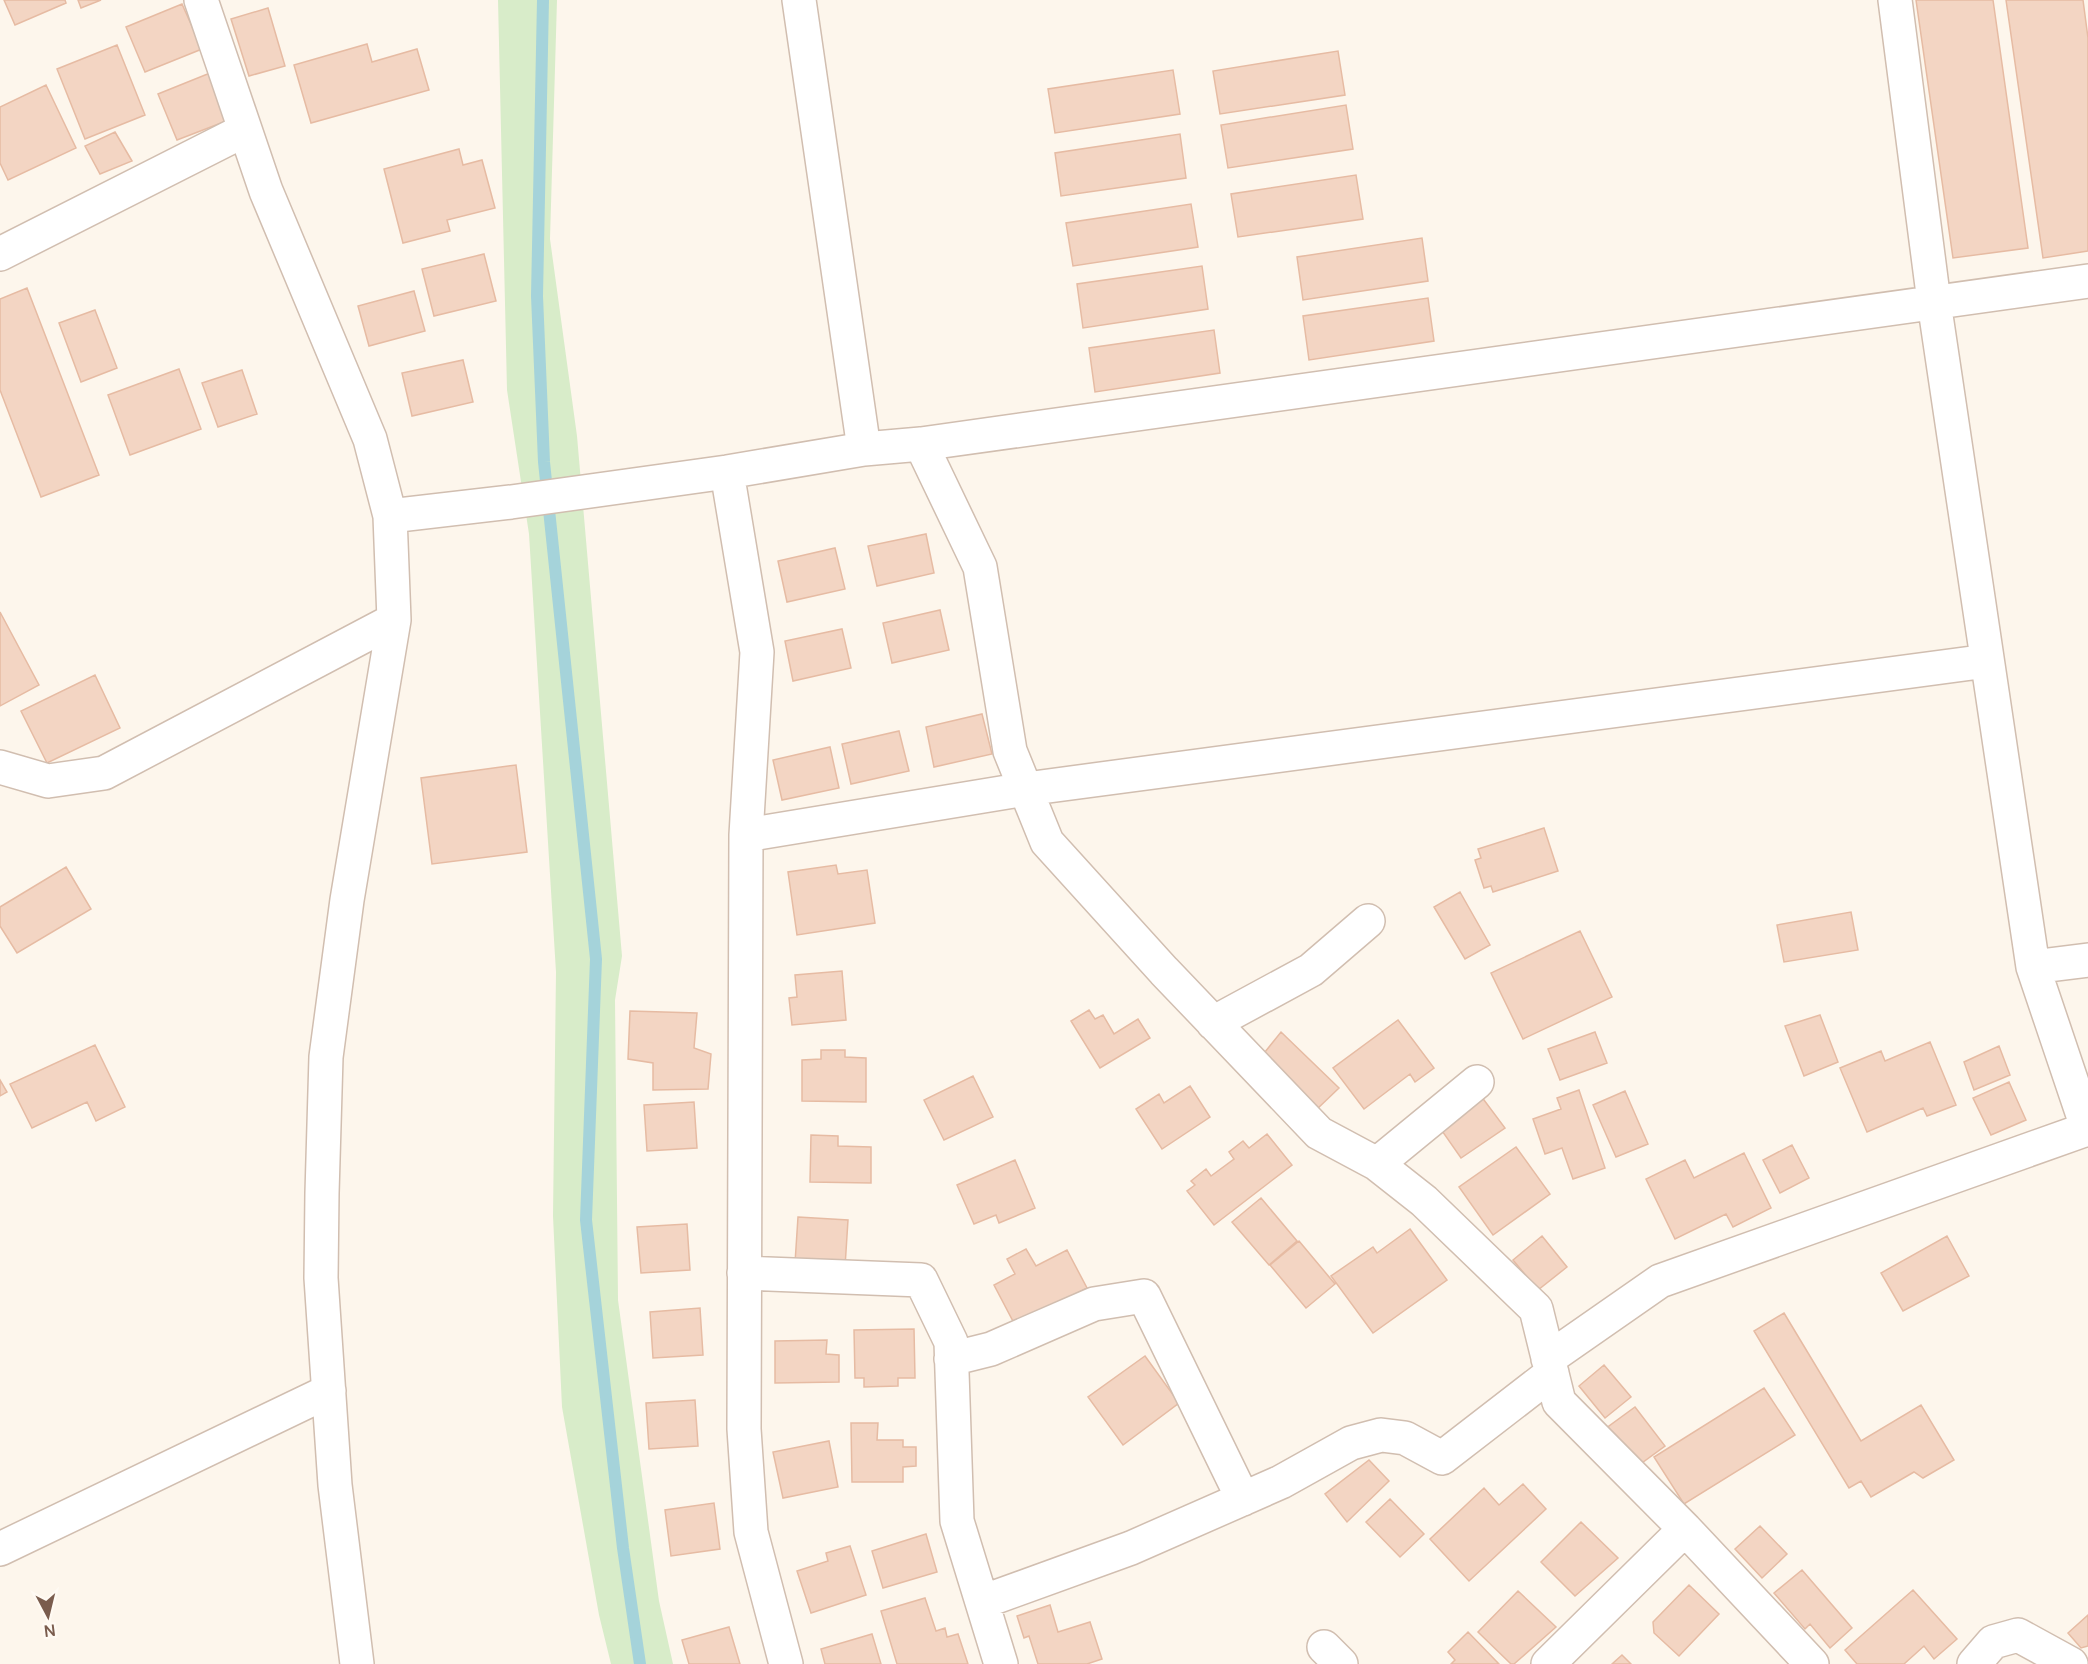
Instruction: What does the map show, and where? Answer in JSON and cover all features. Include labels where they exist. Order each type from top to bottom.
[{"type":"street","points":[[201,0],[266,191],[370,439],[390,516],[394,620],[346,900],[326,1057],[321,1278],[335,1485],[357,1664]]},
{"type":"street","points":[[799,0],[864,449]]},
{"type":"street","points":[[981,1602],[1131,1548],[1281,1482],[1351,1443],[1381,1435],[1405,1438],[1442,1458],[1550,1366],[1660,1281],[2088,1129],[2033,967],[1934,302],[1895,0]]},
{"type":"street","points":[[0,254],[245,130]]},
{"type":"street","points":[[390,516],[579,493],[727,472],[864,449],[921,444],[2088,281]]},
{"type":"street","points":[[921,444],[980,567],[1010,751],[1047,842],[1164,971],[1319,1133],[1377,1164],[1424,1201],[1536,1308],[1559,1402],[1812,1664]]},
{"type":"street","points":[[727,472],[757,652],[746,835],[744,1429],[751,1532],[786,1664]]},
{"type":"street","points":[[0,767],[48,781],[104,773],[394,620]]},
{"type":"street","points":[[746,835],[1026,789],[1987,661]]},
{"type":"street","points":[[1214,1023],[1311,970],[1368,921]]},
{"type":"street","points":[[2033,967],[2088,960]]},
{"type":"street","points":[[1377,1164],[1477,1082]]},
{"type":"street","points":[[744,1273],[921,1280],[951,1342],[957,1521],[1001,1664]]},
{"type":"street","points":[[951,1359],[991,1349],[1094,1304],[1144,1296],[1242,1499]]},
{"type":"street","points":[[0,1549],[329,1390]]},
{"type":"street","points":[[1548,1664],[1684,1529]]},
{"type":"street","points":[[1974,1664],[1993,1642],[2018,1635],[2071,1664]]},
{"type":"green space","points":[[498,0],[557,0],[550,239],[577,436],[622,956],[615,1000],[618,1300],[659,1601],[673,1664],[611,1664],[599,1615],[562,1407],[553,1216],[556,972],[529,534],[507,390]]},
{"type":"building","points":[[4,0],[65,0],[66,3],[15,25]]},
{"type":"building","points":[[78,0],[101,0],[81,8]]},
{"type":"building","points":[[1916,0],[1993,0],[2028,248],[1953,258]]},
{"type":"building","points":[[2006,0],[2083,0],[2088,38],[2088,251],[2043,258]]},
{"type":"building","points":[[182,4],[202,49],[145,72],[126,27]]},
{"type":"building","points":[[268,8],[285,66],[249,76],[231,19]]},
{"type":"building","points":[[367,44],[372,62],[417,49],[429,90],[311,123],[294,65]]},
{"type":"building","points":[[117,45],[145,115],[85,139],[57,69]]},
{"type":"building","points":[[1338,51],[1345,95],[1220,114],[1213,71]]},
{"type":"building","points":[[1173,70],[1180,114],[1055,133],[1048,89]]},
{"type":"building","points":[[210,73],[229,120],[177,140],[158,94]]},
{"type":"building","points":[[46,85],[76,148],[8,180],[0,163],[0,107]]},
{"type":"building","points":[[1346,105],[1353,149],[1228,168],[1221,125]]},
{"type":"building","points":[[115,132],[132,161],[100,174],[85,146]]},
{"type":"building","points":[[1180,134],[1186,178],[1061,196],[1055,153]]},
{"type":"building","points":[[459,149],[463,165],[482,160],[495,208],[447,220],[450,231],[403,243],[384,169]]},
{"type":"building","points":[[1356,175],[1363,219],[1238,237],[1231,194]]},
{"type":"building","points":[[1191,204],[1198,247],[1073,266],[1066,223]]},
{"type":"building","points":[[1422,238],[1428,281],[1303,300],[1297,257]]},
{"type":"building","points":[[484,254],[496,301],[434,316],[422,269]]},
{"type":"building","points":[[1202,266],[1208,309],[1083,328],[1077,284]]},
{"type":"building","points":[[27,288],[99,475],[41,497],[0,390],[0,299]]},
{"type":"building","points":[[414,291],[425,331],[369,346],[358,306]]},
{"type":"building","points":[[1428,298],[1434,341],[1309,360],[1303,316]]},
{"type":"building","points":[[95,310],[117,368],[81,382],[59,323]]},
{"type":"building","points":[[1214,330],[1220,373],[1095,392],[1089,348]]},
{"type":"building","points":[[463,360],[473,402],[412,416],[402,373]]},
{"type":"building","points":[[179,369],[201,429],[130,455],[108,395]]},
{"type":"building","points":[[242,370],[257,414],[218,427],[202,383]]},
{"type":"building","points":[[926,534],[934,573],[877,586],[868,546]]},
{"type":"building","points":[[835,548],[845,589],[787,602],[778,561]]},
{"type":"building","points":[[940,610],[949,650],[892,663],[883,623]]},
{"type":"building","points":[[0,612],[39,685],[0,706]]},
{"type":"building","points":[[842,629],[851,668],[793,681],[785,641]]},
{"type":"building","points":[[95,675],[120,728],[47,763],[21,711]]},
{"type":"building","points":[[982,714],[992,754],[934,767],[926,727]]},
{"type":"building","points":[[899,731],[909,771],[851,784],[842,744]]},
{"type":"building","points":[[830,747],[839,788],[782,800],[773,760]]},
{"type":"building","points":[[516,765],[527,852],[432,864],[421,778]]},
{"type":"building","points":[[1544,828],[1558,871],[1493,892],[1491,886],[1484,888],[1475,860],[1481,858],[1478,849]]},
{"type":"building","points":[[836,865],[838,874],[867,870],[875,923],[797,935],[788,872]]},
{"type":"building","points":[[66,867],[91,909],[17,953],[0,926],[0,907]]},
{"type":"building","points":[[1460,892],[1490,945],[1465,959],[1434,907]]},
{"type":"building","points":[[1851,912],[1858,950],[1784,962],[1777,925]]},
{"type":"building","points":[[1580,931],[1612,997],[1523,1039],[1491,973]]},
{"type":"building","points":[[842,971],[846,1020],[792,1025],[789,998],[797,997],[795,975]]},
{"type":"building","points":[[1089,1010],[1095,1019],[1103,1015],[1114,1034],[1138,1019],[1150,1038],[1100,1068],[1071,1021]]},
{"type":"building","points":[[630,1011],[697,1013],[694,1048],[711,1054],[708,1089],[653,1090],[653,1063],[628,1059]]},
{"type":"building","points":[[1820,1015],[1838,1062],[1804,1076],[1785,1026]]},
{"type":"building","points":[[1398,1020],[1434,1068],[1415,1082],[1410,1074],[1364,1109],[1333,1068]]},
{"type":"building","points":[[1281,1032],[1339,1088],[1315,1111],[1261,1057]]},
{"type":"building","points":[[1595,1032],[1607,1063],[1560,1080],[1548,1049]]},
{"type":"building","points":[[1930,1042],[1956,1105],[1927,1116],[1923,1108],[1867,1132],[1840,1068],[1881,1051],[1885,1061]]},
{"type":"building","points":[[95,1045],[125,1107],[96,1121],[87,1102],[32,1128],[10,1084]]},
{"type":"building","points":[[1999,1046],[2010,1075],[1974,1090],[1964,1062]]},
{"type":"building","points":[[821,1050],[845,1050],[845,1057],[866,1058],[866,1102],[802,1101],[802,1060],[821,1059]]},
{"type":"building","points":[[973,1076],[993,1117],[944,1140],[924,1100]]},
{"type":"building","points":[[0,1080],[7,1092],[0,1096]]},
{"type":"building","points":[[2009,1082],[2026,1120],[1991,1135],[1973,1098]]},
{"type":"building","points":[[1190,1086],[1210,1117],[1162,1149],[1136,1109],[1159,1094],[1164,1103]]},
{"type":"building","points":[[1579,1090],[1605,1168],[1573,1179],[1562,1148],[1545,1154],[1533,1119],[1561,1109],[1557,1098]]},
{"type":"building","points":[[1625,1091],[1648,1144],[1616,1157],[1593,1105]]},
{"type":"building","points":[[1481,1096],[1505,1128],[1461,1158],[1440,1128]]},
{"type":"building","points":[[694,1102],[697,1148],[647,1151],[644,1105]]},
{"type":"building","points":[[1267,1134],[1292,1165],[1214,1225],[1187,1191],[1195,1185],[1191,1181],[1206,1169],[1211,1176],[1234,1159],[1229,1152],[1243,1141],[1249,1148]]},
{"type":"building","points":[[811,1135],[838,1136],[838,1146],[871,1147],[871,1183],[810,1182]]},
{"type":"building","points":[[1792,1145],[1809,1178],[1780,1193],[1763,1160]]},
{"type":"building","points":[[1516,1147],[1550,1194],[1493,1235],[1459,1187]]},
{"type":"building","points":[[1744,1153],[1771,1208],[1733,1227],[1726,1214],[1675,1239],[1646,1179],[1685,1160],[1694,1178]]},
{"type":"building","points":[[1015,1160],[1035,1208],[999,1223],[996,1215],[974,1224],[957,1185]]},
{"type":"building","points":[[1261,1198],[1297,1241],[1269,1265],[1232,1222]]},
{"type":"building","points":[[798,1217],[848,1220],[845,1267],[795,1263]]},
{"type":"building","points":[[687,1224],[690,1270],[641,1273],[637,1227]]},
{"type":"building","points":[[1410,1229],[1447,1280],[1373,1333],[1331,1276],[1373,1247],[1377,1253]]},
{"type":"building","points":[[1542,1236],[1567,1267],[1538,1290],[1513,1260]]},
{"type":"building","points":[[1947,1236],[1969,1276],[1903,1311],[1881,1273]]},
{"type":"building","points":[[1299,1241],[1335,1284],[1306,1308],[1270,1265]]},
{"type":"building","points":[[1026,1249],[1036,1266],[1067,1250],[1087,1288],[1015,1325],[994,1285],[1015,1274],[1007,1259]]},
{"type":"building","points":[[700,1308],[703,1355],[653,1358],[650,1312]]},
{"type":"building","points":[[1784,1313],[1861,1441],[1921,1405],[1954,1460],[1923,1478],[1914,1472],[1871,1497],[1861,1481],[1849,1488],[1754,1331]]},
{"type":"building","points":[[914,1329],[915,1378],[898,1378],[898,1386],[864,1387],[864,1378],[855,1378],[854,1330]]},
{"type":"building","points":[[827,1340],[826,1354],[839,1355],[839,1382],[775,1383],[775,1341]]},
{"type":"building","points":[[1145,1356],[1179,1403],[1123,1445],[1088,1397]]},
{"type":"building","points":[[1604,1365],[1631,1397],[1605,1418],[1579,1386]]},
{"type":"building","points":[[1764,1388],[1795,1435],[1684,1504],[1654,1457]]},
{"type":"building","points":[[695,1400],[698,1446],[649,1449],[646,1403]]},
{"type":"building","points":[[1635,1407],[1665,1446],[1635,1468],[1605,1429]]},
{"type":"building","points":[[851,1423],[878,1423],[877,1440],[903,1440],[903,1447],[916,1447],[916,1466],[903,1467],[903,1482],[852,1482]]},
{"type":"building","points":[[829,1441],[838,1487],[783,1498],[773,1452]]},
{"type":"building","points":[[1369,1460],[1389,1481],[1347,1522],[1325,1494]]},
{"type":"building","points":[[1523,1484],[1546,1509],[1469,1581],[1430,1539],[1484,1488],[1499,1505]]},
{"type":"building","points":[[1390,1499],[1424,1534],[1400,1557],[1366,1522]]},
{"type":"building","points":[[714,1503],[720,1549],[671,1556],[665,1510]]},
{"type":"building","points":[[1581,1522],[1618,1558],[1575,1596],[1541,1562]]},
{"type":"building","points":[[1760,1526],[1787,1554],[1762,1578],[1735,1549]]},
{"type":"building","points":[[926,1534],[937,1572],[883,1588],[872,1551]]},
{"type":"building","points":[[850,1546],[866,1595],[811,1613],[797,1571],[828,1561],[826,1553]]},
{"type":"building","points":[[1802,1570],[1852,1628],[1830,1648],[1810,1624],[1805,1629],[1774,1593]]},
{"type":"building","points":[[1689,1585],[1719,1614],[1679,1656],[1654,1633],[1653,1622]]},
{"type":"building","points":[[1913,1590],[1957,1639],[1934,1659],[1924,1646],[1904,1664],[1857,1664],[1845,1650]]},
{"type":"building","points":[[1518,1591],[1556,1627],[1514,1664],[1511,1664],[1478,1632]]},
{"type":"building","points":[[925,1598],[936,1631],[945,1628],[947,1637],[958,1634],[968,1664],[897,1664],[881,1611]]},
{"type":"building","points":[[1050,1605],[1058,1632],[1090,1622],[1102,1659],[1087,1664],[1038,1664],[1029,1636],[1024,1638],[1017,1616]]},
{"type":"building","points":[[2088,1615],[2088,1646],[2081,1648],[2068,1633]]},
{"type":"building","points":[[729,1627],[740,1664],[689,1664],[682,1640]]},
{"type":"building","points":[[1468,1632],[1499,1664],[1451,1664],[1455,1660],[1448,1652]]},
{"type":"building","points":[[872,1634],[881,1664],[825,1664],[821,1649]]},
{"type":"building","points":[[1622,1655],[1631,1664],[1612,1664]]},
{"type":"waterway","points":[[543,0],[537,296],[544,462],[596,959],[586,1220],[623,1548],[640,1664]]}]
